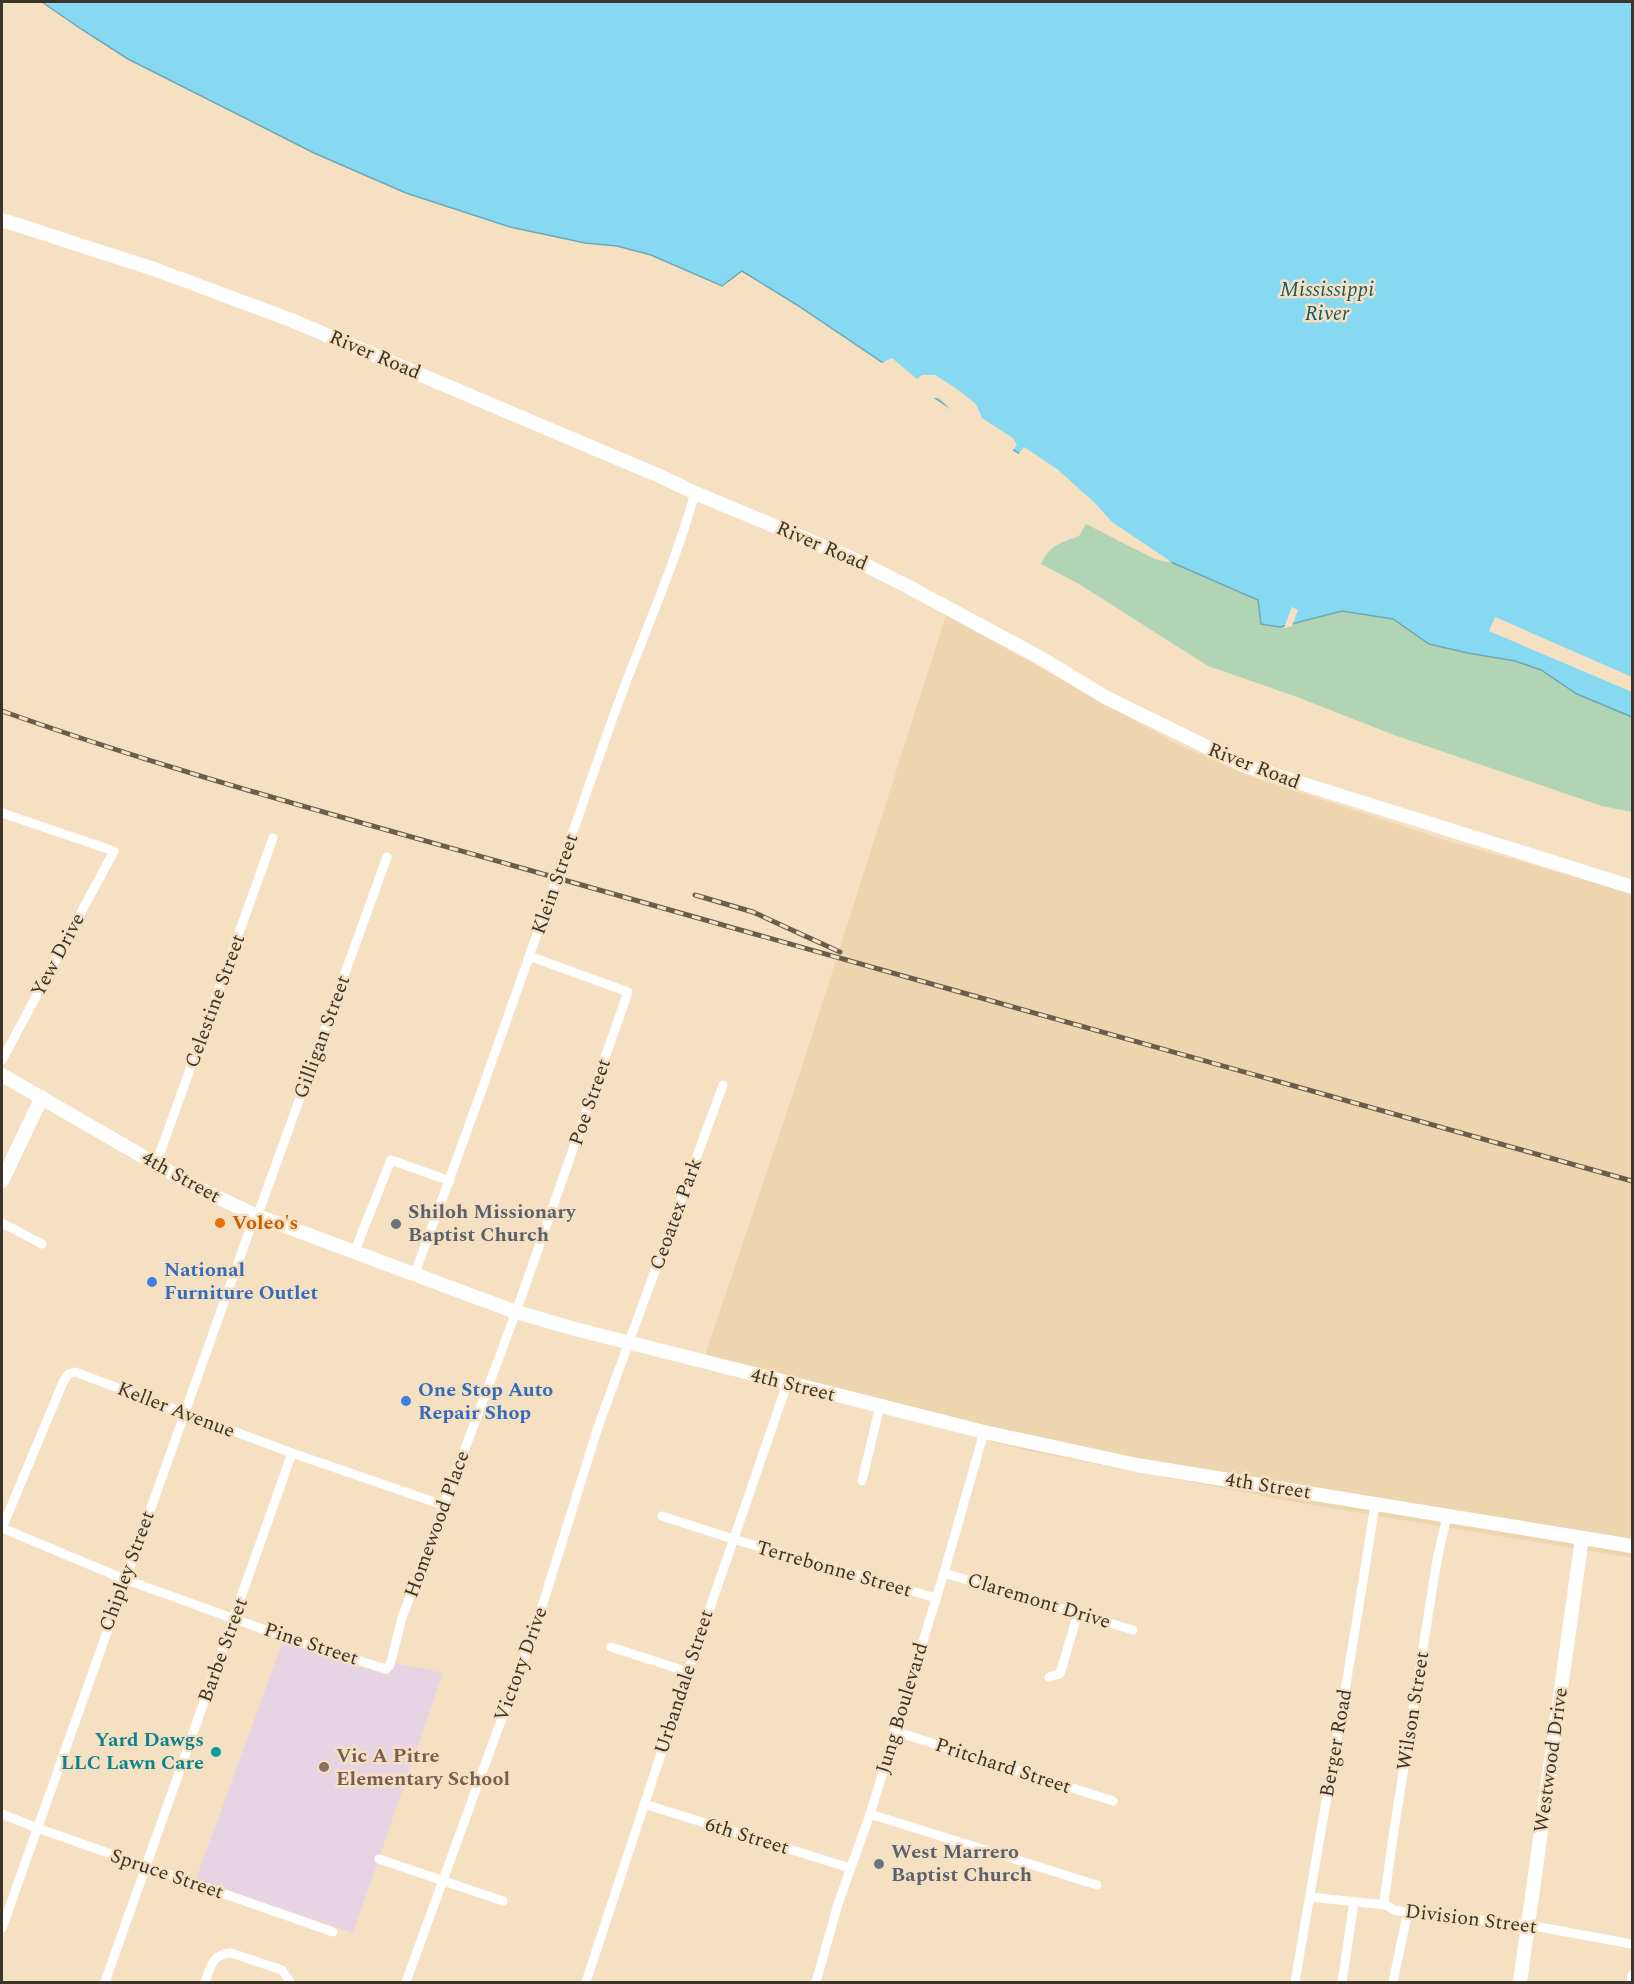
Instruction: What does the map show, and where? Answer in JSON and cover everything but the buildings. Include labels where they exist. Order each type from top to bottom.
[{"type":"main road","name":"River Road","points":[[2,220],[154,269],[291,320],[859,561],[1039,657],[1106,697],[1246,766],[1632,887]]},
{"type":"main road","name":"4th Street","points":[[2,1075],[225,1202],[256,1216],[516,1312],[787,1384],[984,1432],[1137,1465],[1632,1546]]},
{"type":"main road","points":[[2,1181],[42,1097]]},
{"type":"main road","name":"Westwood Drive","points":[[1520,1983],[1582,1538]]},
{"type":"street","name":"Klein Street","points":[[414,1275],[450,1181],[611,722],[685,530],[695,493]]},
{"type":"street","name":"Yew Drive","points":[[2,813],[114,851],[2,1060]]},
{"type":"street","name":"Celestine Street","points":[[156,1164],[273,838]]},
{"type":"street","name":"Gilligan Street","points":[[256,1216],[387,857]]},
{"type":"street","name":"Poe Street","points":[[516,1312],[628,992],[529,956]]},
{"type":"street","name":"Ceoatex Park","points":[[629,1343],[723,1085]]},
{"type":"street","points":[[354,1253],[391,1160],[450,1181]]},
{"type":"street","name":"Chipley Street","points":[[2,1928],[124,1579],[256,1216]]},
{"type":"street","points":[[2,1223],[42,1244]]},
{"type":"street","name":"Homewood Place","points":[[386,1669],[390,1665],[402,1618],[443,1505],[516,1312]]},
{"type":"street","name":"Victory Drive","points":[[406,1983],[539,1616],[599,1424],[629,1343]]},
{"type":"street","name":"Keller Avenue","points":[[2,1528],[64,1380],[69,1374],[75,1372],[292,1454],[443,1505]]},
{"type":"street","name":"Urbandale Street","points":[[586,1983],[688,1672],[787,1384]]},
{"type":"street","points":[[862,1481],[880,1406]]},
{"type":"street","name":"Jung Boulevard","points":[[816,1983],[838,1904],[870,1814],[944,1573],[984,1432]]},
{"type":"street","name":"Barbe Street","points":[[105,1983],[292,1454]]},
{"type":"street","name":"Berger Road","points":[[1295,1983],[1330,1771],[1351,1664],[1375,1504]]},
{"type":"street","name":"Terrebonne Street","points":[[662,1516],[936,1598]]},
{"type":"street","name":"Wilson Street","points":[[1386,1905],[1384,1901],[1394,1830],[1437,1560],[1447,1516]]},
{"type":"street","name":"Pine Street","points":[[2,1528],[124,1579],[298,1642],[386,1669]]},
{"type":"street","name":"Claremont Drive","points":[[944,1573],[1133,1630]]},
{"type":"street","points":[[1049,1677],[1060,1674],[1078,1613]]},
{"type":"street","points":[[611,1647],[688,1672]]},
{"type":"street","name":"Pritchard Street","points":[[894,1731],[1113,1801]]},
{"type":"street","name":"6th Street","points":[[644,1804],[850,1868]]},
{"type":"street","name":"Spruce Street","points":[[2,1814],[333,1932]]},
{"type":"street","points":[[870,1814],[1097,1885]]},
{"type":"street","points":[[379,1859],[503,1901]]},
{"type":"street","name":"Division Street","points":[[1310,1897],[1386,1905],[1395,1910],[1411,1913],[1528,1925],[1632,1944]]},
{"type":"street","points":[[1342,1983],[1354,1902]]},
{"type":"street","points":[[1393,1983],[1406,1920],[1411,1913]]},
{"type":"street","points":[[205,1983],[211,1964],[219,1955],[231,1953],[282,1970],[290,1983]]},
{"type":"street","points":[[1631,1983],[1632,1975]]},
{"type":"shaded area","points":[[946,615],[1177,744],[1247,775],[1448,841],[1632,893],[1632,1558],[1295,1502],[1033,1452],[701,1367],[797,1082]]},
{"type":"shaded area","name":"Vic A Pitre Elementary School","points":[[283,1641],[389,1676],[395,1663],[443,1673],[353,1933],[196,1879]]},
{"type":"green space","points":[[1086,524],[1155,559],[1337,587],[1506,655],[1632,710],[1632,812],[1602,806],[1394,735],[1297,697],[1208,666],[1079,584],[1041,564],[1052,549],[1079,536]]},
{"type":"water","name":"Mississippi River","points":[[42,2],[1632,2],[1632,717],[1577,694],[1541,670],[1515,661],[1429,644],[1393,619],[1342,611],[1280,627],[1261,624],[1258,600],[1125,542],[1065,482],[1002,443],[797,305],[742,271],[722,286],[651,255],[617,246],[585,243],[510,227],[406,193],[314,153],[128,59]]},
{"type":"pier","points":[[892,358],[917,379],[922,375],[935,375],[957,389],[976,404],[982,418],[1013,438],[1017,445],[1011,452],[958,417],[939,398],[930,398],[880,364]]},
{"type":"pier","points":[[1024,447],[1057,469],[1095,503],[1112,522],[1173,563],[1159,560],[1119,541],[1086,512],[1063,485],[1017,456]]},
{"type":"pier","points":[[1292,607],[1298,610],[1292,626],[1284,628]]},
{"type":"pier","points":[[1495,617],[1632,677],[1632,692],[1489,631]]},
{"type":"railway","points":[[2,711],[70,735],[278,799],[1632,1181]]},
{"type":"railway","points":[[695,895],[753,912],[840,952]]},
{"type":"place","name":"Voleo's","points":[[220,1223]]},
{"type":"place","name":"Shiloh Missionary Baptist Church","points":[[396,1224]]},
{"type":"place","name":"National Furniture Outlet","points":[[152,1282]]},
{"type":"place","name":"One Stop Auto Repair Shop","points":[[406,1401]]},
{"type":"place","name":"Yard Dawgs LLC Lawn Care","points":[[216,1752]]},
{"type":"place","name":"Vic A Pitre Elementary School","points":[[324,1767]]},
{"type":"place","name":"West Marrero Baptist Church","points":[[879,1864]]}]
